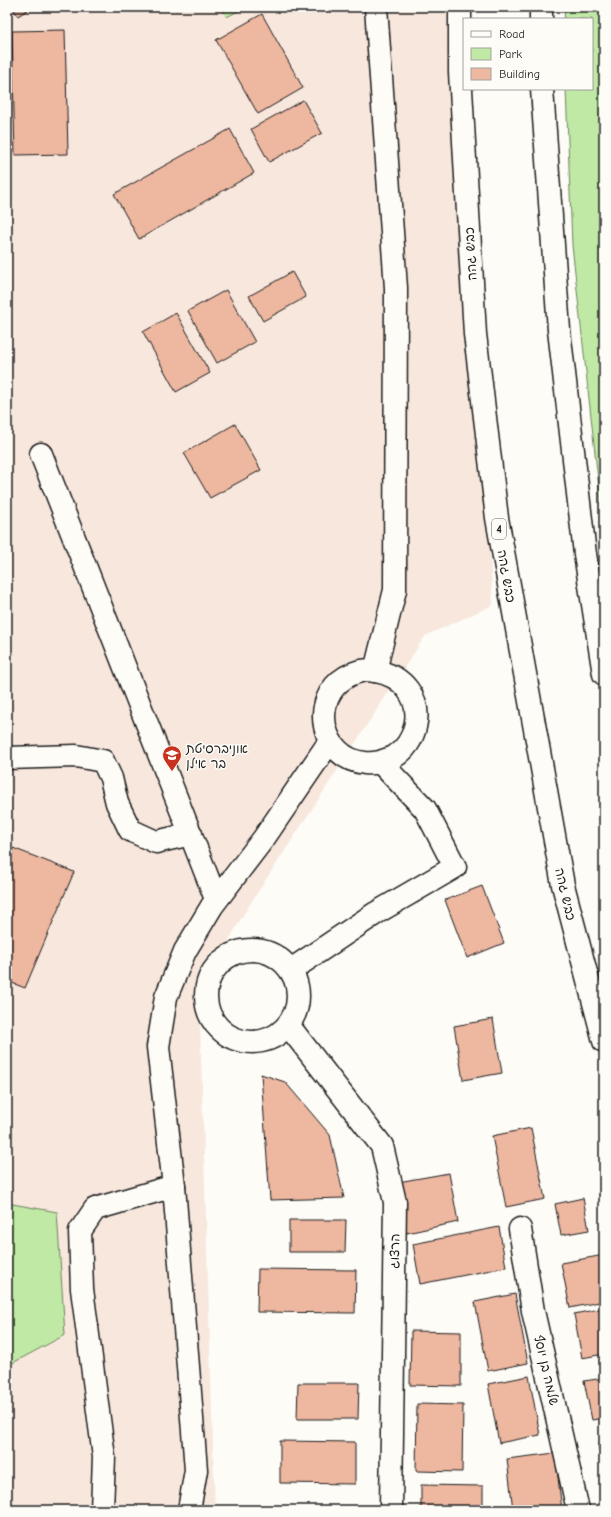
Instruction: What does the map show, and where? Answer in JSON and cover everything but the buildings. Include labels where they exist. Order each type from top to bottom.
[{"type":"main road","points":[[375,671],[395,590],[396,319],[396,288],[376,7]]},
{"type":"main road","name":"כביש גהה","points":[[460,7],[460,72],[475,334],[497,518],[563,884],[604,1041]]},
{"type":"main road","points":[[541,7],[541,18]]},
{"type":"main road","points":[[542,90],[559,330],[585,554],[604,674]]},
{"type":"main road","points":[[41,454],[216,899]]},
{"type":"main road","points":[[369,670],[375,671],[385,672],[399,680],[409,691],[415,704],[416,719],[413,733],[406,746],[394,756],[380,762],[364,763],[349,759],[337,750],[330,741],[323,722],[324,707],[330,692],[340,681],[353,673],[369,670]]},
{"type":"main road","points":[[189,1510],[196,1470],[174,1186],[158,1047],[166,997],[185,951],[216,899],[264,838],[330,741]]},
{"type":"main road","points":[[7,758],[76,756],[103,761],[111,778],[118,803],[130,830],[156,842],[191,834]]},
{"type":"main road","points":[[291,970],[376,914],[455,867],[425,808],[380,762]]},
{"type":"main road","points":[[250,949],[267,952],[281,959],[291,970],[297,984],[298,998],[295,1012],[288,1025],[276,1036],[262,1041],[246,1042],[231,1038],[219,1029],[209,1016],[205,1002],[206,986],[212,972],[222,960],[235,952],[250,949]]},
{"type":"main road","name":"הרצוג","points":[[288,1025],[382,1146],[394,1202],[391,1510]]},
{"type":"main road","points":[[102,1510],[104,1457],[82,1289],[80,1231],[95,1209],[174,1186]]},
{"type":"main road","name":"שלמה בן יוסף","points":[[520,1229],[533,1311],[578,1510]]},
{"type":"shaded area","name":"אוניברסיטת בר אילן","points":[[7,7],[458,7],[493,605],[425,636],[248,907],[199,991],[215,1510],[7,1510]]},
{"type":"green space","points":[[221,7],[245,7],[227,17]]},
{"type":"green space","points":[[565,7],[604,7],[604,534],[572,245],[566,90],[593,90],[593,18],[564,18]]},
{"type":"green space","points":[[7,1203],[57,1212],[65,1335],[7,1366]]},
{"type":"place","name":"אוניברסיטת בר אילן","points":[[172,772]]}]
